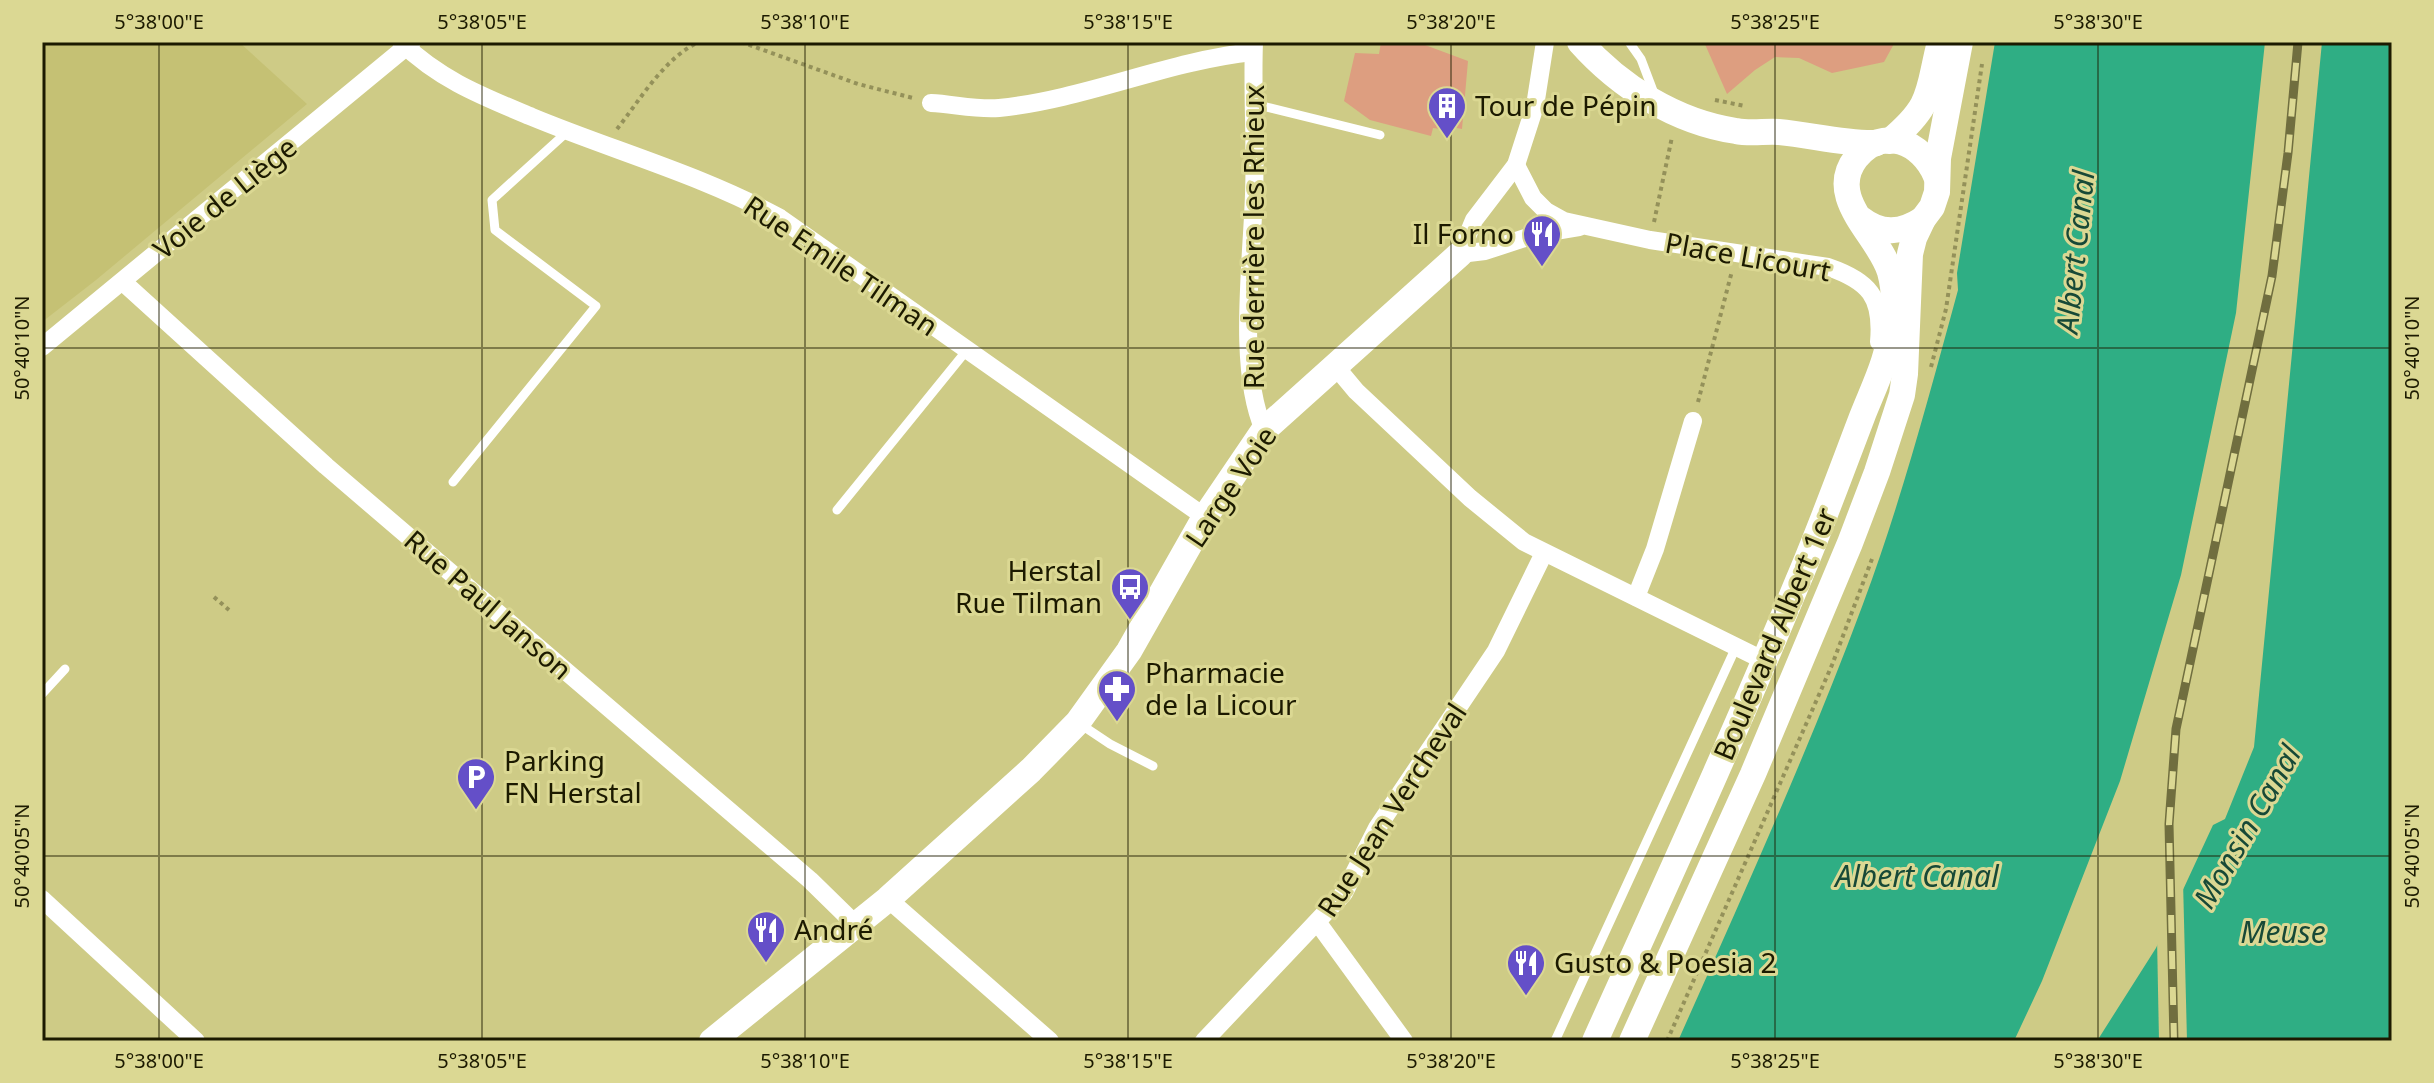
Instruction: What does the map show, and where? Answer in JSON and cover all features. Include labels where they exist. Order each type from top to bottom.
[{"type":"main road","points":[[1580,42],[1619,80],[1668,108],[1738,132],[1777,132],[1850,144],[1906,143],[1920,150],[1936,176]]},
{"type":"main road","name":"Boulevard Albert 1er","points":[[1595,1041],[1659,904],[1765,661],[1862,419],[1890,340],[1893,298],[1886,260],[1849,202],[1846,188],[1848,174],[1863,150],[1883,142],[1911,124],[1923,107],[1929,94],[1940,42]]},
{"type":"main road","name":"Boulevard Albert 1er","points":[[1632,1041],[1706,882],[1812,634],[1865,506],[1902,395],[1908,340],[1910,254],[1937,192],[1936,176],[1960,42]]},
{"type":"main road","points":[[1861,219],[1880,230],[1894,231],[1909,228],[1923,219]]},
{"type":"main road","name":"Large Voie","points":[[712,1041],[888,899],[1031,770],[1078,722],[1129,651],[1205,517],[1264,430],[1460,254]]},
{"type":"main road","points":[[1765,661],[1796,652],[1812,634]]},
{"type":"street","points":[[1460,254],[1474,220],[1516,165],[1535,106],[1545,42]]},
{"type":"street","name":"Rue Emile Tilman","points":[[406,44],[446,79],[567,132],[727,191],[780,218],[1205,517]]},
{"type":"street","name":"Voie de Liège","points":[[42,347],[406,44]]},
{"type":"street","points":[[931,103],[996,108],[1064,98],[1254,47]]},
{"type":"street","name":"Rue derrière les Rhieux","points":[[1254,47],[1249,356],[1251,388],[1264,430]]},
{"type":"street","name":"Place Licourt","points":[[1516,165],[1527,190],[1546,211],[1564,221],[1650,240],[1828,267],[1853,276],[1867,287],[1875,301],[1880,330],[1862,419]]},
{"type":"street","name":"Place Licourt","points":[[1460,254],[1485,251],[1537,234],[1586,226]]},
{"type":"street","name":"Rue Paul Janson","points":[[123,282],[326,466],[810,880],[856,925]]},
{"type":"street","points":[[1336,367],[1356,391],[1470,498],[1524,542],[1765,661]]},
{"type":"street","points":[[1636,597],[1655,549],[1693,421]]},
{"type":"street","name":"Rue Jean Vercheval","points":[[1204,1041],[1344,893],[1377,828],[1496,651],[1544,553]]},
{"type":"street","points":[[42,899],[196,1041]]},
{"type":"street","points":[[888,899],[1050,1041]]},
{"type":"street","points":[[1318,923],[1404,1041]]},
{"type":"lane","points":[[1629,42],[1668,108]]},
{"type":"lane","points":[[1254,104],[1380,135]]},
{"type":"lane","points":[[453,482],[596,306],[495,230],[492,200],[567,132]]},
{"type":"lane","points":[[837,510],[967,350]]},
{"type":"lane","name":"Boulevard Albert 1er","points":[[1555,1041],[1736,647]]},
{"type":"lane","points":[[42,694],[65,669]]},
{"type":"lane","points":[[1078,722],[1110,744],[1153,766]]},
{"type":"path","points":[[603,146],[670,63],[686,48],[699,42]]},
{"type":"path","points":[[741,42],[858,84],[931,103]]},
{"type":"path","points":[[1650,240],[1673,130],[1668,108]]},
{"type":"path","points":[[1693,421],[1736,253]]},
{"type":"path","points":[[214,597],[229,610]]},
{"type":"shaded area","points":[[42,42],[239,42],[307,104],[42,322]]},
{"type":"shaded area","points":[[1381,42],[1417,42],[1468,61],[1462,129],[1442,125],[1441,129],[1433,128],[1431,136],[1370,120],[1344,101],[1355,53],[1379,54]]},
{"type":"shaded area","points":[[1704,42],[1895,42],[1884,62],[1832,73],[1799,58],[1775,57],[1727,94]]},
{"type":"water","name":"Albert Canal","points":[[1995,42],[2265,42],[2236,313],[2181,575],[2120,781],[2042,981],[2014,1041],[1678,1041],[1820,714],[1890,527],[1958,290],[1957,273]]},
{"type":"water","name":"Meuse","points":[[2322,42],[2392,42],[2392,1041],[2097,1041],[2156,948],[2213,825],[2225,819],[2254,747]]},
{"type":"pier","points":[[2183,881],[2187,1041],[2159,1041],[2157,937]]},
{"type":"railway","points":[[2174,1041],[2169,824],[2176,729],[2272,276],[2298,42]]},
{"type":"place","name":"Tour de Pépin","points":[[1447,140]]},
{"type":"place","name":"Il Forno","points":[[1542,268]]},
{"type":"place","name":"Herstal Rue Tilman","points":[[1130,621]]},
{"type":"place","name":"Pharmacie de la Licour","points":[[1117,723]]},
{"type":"place","name":"Parking FN Herstal","points":[[476,811]]},
{"type":"place","name":"André","points":[[766,964]]},
{"type":"place","name":"Gusto & Poesia 2","points":[[1526,997]]},
{"type":"water label","name":"Monsin Canal","points":[[2248,827]]}]
